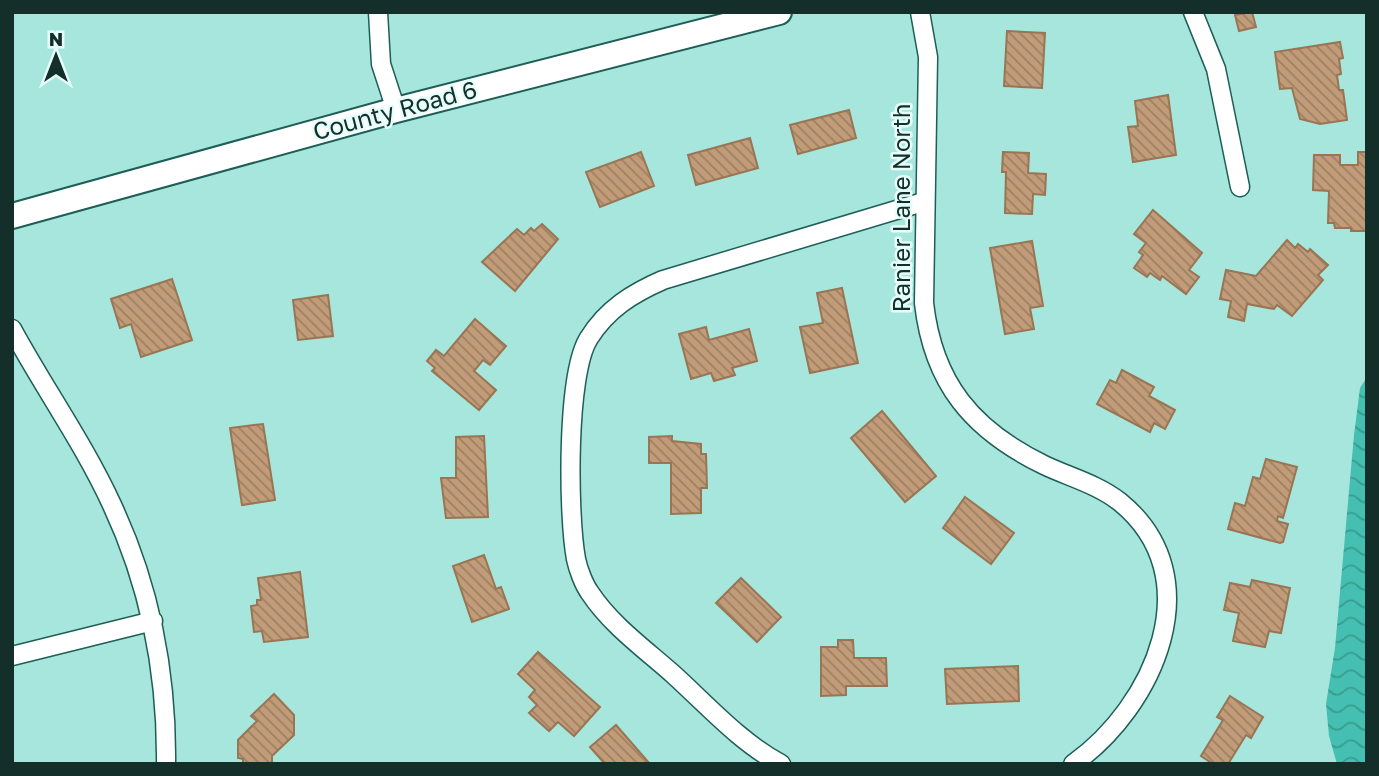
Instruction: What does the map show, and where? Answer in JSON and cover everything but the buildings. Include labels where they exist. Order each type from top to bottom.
[{"type":"main road","name":"County Road 6","points":[[12,216],[396,110],[779,12]]},
{"type":"street","points":[[378,12],[381,64],[396,110]]},
{"type":"street","name":"Ranier Lane North","points":[[920,12],[928,57],[923,202],[924,303],[927,334],[947,383],[982,426],[1011,447],[1091,484],[1120,502],[1143,528],[1159,558],[1169,591],[1167,625],[1157,658],[1120,720],[1101,744],[1073,764]]},
{"type":"street","points":[[1193,12],[1216,69],[1240,187]]},
{"type":"street","points":[[774,762],[613,620],[590,593],[576,561],[573,523],[572,402],[576,369],[588,339],[609,313],[634,293],[663,280],[923,202]]},
{"type":"street","points":[[12,329],[112,503],[135,561],[153,621],[162,683],[166,764]]},
{"type":"street","points":[[12,656],[153,621]]},
{"type":"water","points":[[1367,377],[1367,764],[1337,764],[1329,736],[1326,704],[1335,648],[1354,435],[1360,388]]}]
